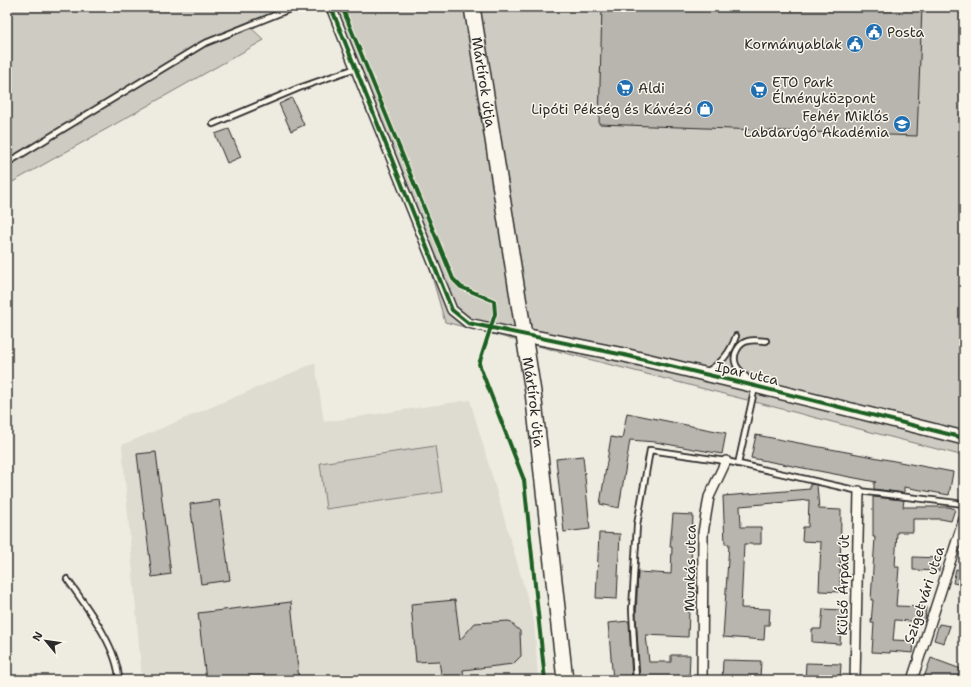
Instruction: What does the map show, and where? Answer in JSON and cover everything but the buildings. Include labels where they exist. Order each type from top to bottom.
[{"type":"main road","name":"Mártírok útja","points":[[472,7],[536,420],[565,680]]},
{"type":"street","points":[[331,7],[452,310],[468,323],[524,335]]},
{"type":"street","name":"Ipar utca","points":[[524,335],[755,386],[964,438]]},
{"type":"street","name":"Munkás utca","points":[[702,680],[703,533],[709,497],[726,461]]},
{"type":"street","name":"Külső Árpád út","points":[[855,680],[859,491]]},
{"type":"street","name":"Szigetvári utca","points":[[912,680],[964,519]]},
{"type":"lane","points":[[7,163],[203,44],[295,7]]},
{"type":"lane","points":[[213,124],[300,88],[356,68]]},
{"type":"lane","points":[[703,374],[720,364],[733,344],[736,336]]},
{"type":"lane","points":[[738,464],[755,386],[737,366],[734,359],[735,353],[740,344],[746,340],[766,341]]},
{"type":"lane","points":[[636,680],[632,609],[637,525],[650,450],[726,461],[859,491],[964,504]]},
{"type":"lane","points":[[67,579],[99,626],[119,668],[119,680]]},
{"type":"shaded area","points":[[7,7],[302,7],[249,26],[264,40],[9,184],[7,181]]},
{"type":"shaded area","points":[[331,7],[964,7],[964,456],[445,322],[416,221]]},
{"type":"shaded area","points":[[315,363],[324,422],[470,400],[534,621],[538,680],[142,680],[122,445]]},
{"type":"shaded area","points":[[435,446],[442,492],[326,509],[320,463]]},
{"type":"cycle path","points":[[331,7],[452,310],[468,323],[624,355],[964,438]]},
{"type":"cycle path","points":[[342,7],[453,279],[461,287],[494,301],[495,314],[479,364],[524,480],[545,680]]},
{"type":"place","name":"Posta","points":[[874,32]]},
{"type":"place","name":"Kormányablak","points":[[855,44]]},
{"type":"place","name":"Aldi","points":[[625,88]]},
{"type":"place","name":"ETO Park Élményközpont","points":[[759,90]]},
{"type":"place","name":"Lipóti Pékség és Kávézó","points":[[705,109]]},
{"type":"place","name":"Fehér Miklós Labdarúgó Akadémia","points":[[902,124]]}]
